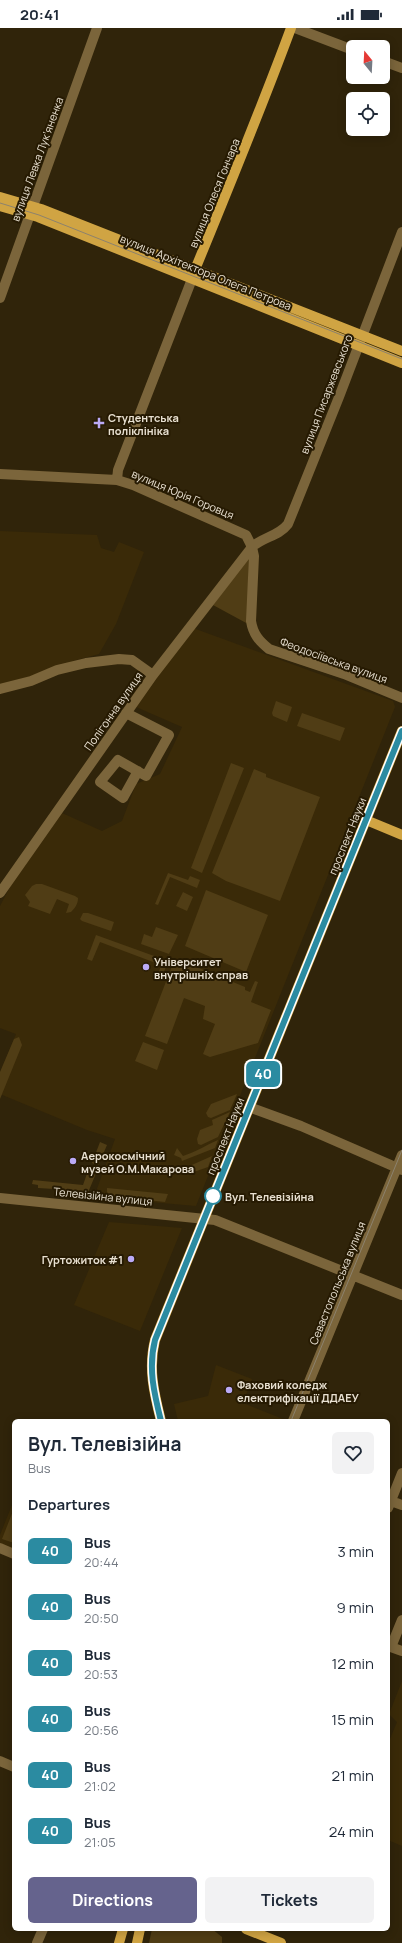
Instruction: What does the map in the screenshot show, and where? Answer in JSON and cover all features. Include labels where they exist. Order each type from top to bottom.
[{"type":"main road","name":"вулиця Олеся Гончара","points":[[193,275],[240,162],[291,28]]},
{"type":"main road","name":"вулиця Архітектора Олега Петрова","points":[[0,196],[402,363]]},
{"type":"main road","name":"вулиця Архітектора Олега Петрова","points":[[0,206],[31,210]]},
{"type":"main road","name":"вулиця Архітектора Олега Петрова","points":[[193,275],[402,351]]},
{"type":"main road","name":"проспект Науки","points":[[161,1419],[151,1373],[152,1352],[159,1328],[402,731]]},
{"type":"main road","points":[[366,820],[402,835]]},
{"type":"main road","points":[[120,1943],[123,1931]]},
{"type":"main road","points":[[137,1943],[140,1931]]},
{"type":"main road","points":[[251,1931],[282,1943]]},
{"type":"street","name":"вулиця Левка Лукʼяненка","points":[[0,298],[97,28]]},
{"type":"street","points":[[295,28],[346,47]]},
{"type":"street","points":[[390,64],[402,68]]},
{"type":"street","name":"вулиця Писаржевського","points":[[252,547],[258,541],[283,530],[288,524],[339,397],[402,232]]},
{"type":"street","name":"вулиця Олеся Гончара","points":[[117,480],[118,470],[193,275]]},
{"type":"street","name":"вулиця Юрія Горовця","points":[[0,474],[117,480],[133,485],[246,535],[252,547]]},
{"type":"street","name":"Полігонна вулиця","points":[[0,893],[153,675],[252,547]]},
{"type":"street","name":"Феодосіївська вулиця","points":[[252,547],[254,561],[251,622],[253,632],[261,642],[269,649],[344,674],[402,698]]},
{"type":"street","points":[[0,689],[31,681],[57,670],[86,663],[119,659],[132,660],[153,675]]},
{"type":"street","points":[[126,713],[169,735],[146,776],[138,771]]},
{"type":"street","points":[[249,1107],[302,1126],[399,1169]]},
{"type":"street","name":"Севастопольська вулиця","points":[[294,1419],[353,1275],[399,1169],[402,1155]]},
{"type":"street","name":"Телевізійна вулиця","points":[[0,1198],[204,1218],[224,1223],[402,1295]]},
{"type":"street","points":[[390,1502],[402,1474]]},
{"type":"street","points":[[390,1504],[402,1505]]},
{"type":"street","points":[[0,1548],[12,1553]]},
{"type":"street","points":[[402,1620],[390,1647],[402,1651]]},
{"type":"street","points":[[0,1761],[12,1766]]},
{"type":"street","points":[[37,1943],[42,1931]]},
{"type":"shaded area","points":[[0,531],[97,535],[101,548],[114,552],[119,542],[144,552],[116,624],[99,654],[73,661],[42,674],[0,684]]},
{"type":"shaded area","points":[[249,556],[248,624],[213,605]]},
{"type":"shaded area","name":"Університет внутрішніх справ","points":[[193,628],[393,701],[395,707],[196,1206],[94,1197],[115,1139],[87,1130],[0,1094],[0,1073],[16,1034],[0,1028],[0,906],[11,885],[62,813],[102,831],[122,821],[136,784],[160,774],[182,727],[136,707]]},
{"type":"shaded area","points":[[276,701],[292,707],[287,722],[273,716],[272,713]]},
{"type":"shaded area","points":[[302,713],[345,728],[340,741],[297,726]]},
{"type":"shaded area","points":[[231,763],[244,768],[202,873],[191,868]]},
{"type":"shaded area","points":[[254,769],[266,774],[266,777],[320,797],[280,901],[226,881],[212,873]]},
{"type":"shaded area","points":[[168,873],[188,880],[190,876],[200,880],[197,888],[170,877],[158,905],[155,904]]},
{"type":"shaded area","points":[[42,884],[75,896],[78,898],[76,906],[71,912],[66,913],[69,904],[57,899],[50,914],[28,906],[30,902],[25,895],[32,886]]},
{"type":"shaded area","points":[[206,890],[268,915],[246,972],[185,946]]},
{"type":"shaded area","points":[[183,892],[193,897],[187,911],[176,906]]},
{"type":"shaded area","points":[[83,913],[88,913],[114,922],[111,931],[82,921],[80,919]]},
{"type":"shaded area","points":[[156,927],[178,935],[169,954],[141,944],[144,934],[152,937]]},
{"type":"shaded area","points":[[96,935],[168,961],[161,980],[157,978],[161,965],[100,942],[92,961],[87,959]]},
{"type":"shaded area","points":[[177,959],[245,987],[245,990],[250,992],[255,981],[258,982],[251,1002],[271,1010],[258,1043],[210,1057],[203,1054],[215,1024],[203,1019],[205,1006],[184,998],[167,1044],[145,1036],[174,961]]},
{"type":"shaded area","points":[[19,1037],[22,1045],[0,1099],[0,1072],[14,1039]]},
{"type":"shaded area","points":[[143,1042],[164,1050],[157,1070],[135,1061]]},
{"type":"shaded area","points":[[237,1094],[230,1110],[211,1118],[208,1117],[206,1113],[211,1104]]},
{"type":"shaded area","points":[[230,1112],[218,1137],[201,1145],[198,1144],[197,1139],[200,1130],[213,1125],[212,1120]]},
{"type":"shaded area","points":[[218,1140],[215,1148],[182,1161],[181,1158],[174,1155],[177,1148],[183,1156]]},
{"type":"shaded area","points":[[100,1142],[107,1145],[98,1166],[92,1163]]},
{"type":"shaded area","points":[[212,1156],[208,1167],[191,1173],[185,1168]]},
{"type":"shaded area","points":[[89,1168],[97,1171],[87,1195],[84,1196],[57,1194],[54,1189],[38,1188],[38,1185],[32,1184],[33,1180],[83,1185]]},
{"type":"shaded area","points":[[107,1188],[168,1194],[165,1202],[111,1196],[107,1192]]},
{"type":"shaded area","name":"Гуртожиток #1","points":[[109,1222],[182,1228],[140,1331],[74,1305]]},
{"type":"shaded area","name":"Фаховий коледж електрифікації ДДАЕУ","points":[[216,1365],[252,1379],[243,1403],[283,1419],[178,1419],[174,1404],[208,1396]]},
{"type":"shaded area","points":[[12,1505],[12,1551],[0,1546],[0,1535]]},
{"type":"shaded area","points":[[12,1514],[12,1542],[2,1539]]},
{"type":"shaded area","points":[[402,1681],[402,1846],[390,1841],[390,1739],[397,1722],[390,1715]]},
{"type":"shaded area","points":[[152,1931],[214,1931],[222,1937],[222,1943],[149,1943]]},
{"type":"tram line","points":[[0,203],[39,215],[402,359]]},
{"type":"tram line","points":[[292,1419],[402,1150]]},
{"type":"bus line","name":"40","points":[[161,1419],[151,1373],[152,1352],[159,1328],[201,1228],[236,1138],[402,731]]},
{"type":"place","name":"Студентська поліклініка","points":[[99,423]]},
{"type":"place","name":"Університет внутрішніх справ","points":[[146,967]]},
{"type":"place","name":"Аерокосмічний музей О.М.Макарова","points":[[73,1161]]},
{"type":"place","name":"Вул. Телевізійна","points":[[213,1196]]},
{"type":"place","name":"Гуртожиток #1","points":[[131,1259]]},
{"type":"place","name":"Фаховий коледж електрифікації ДДАЕУ","points":[[229,1390]]}]
